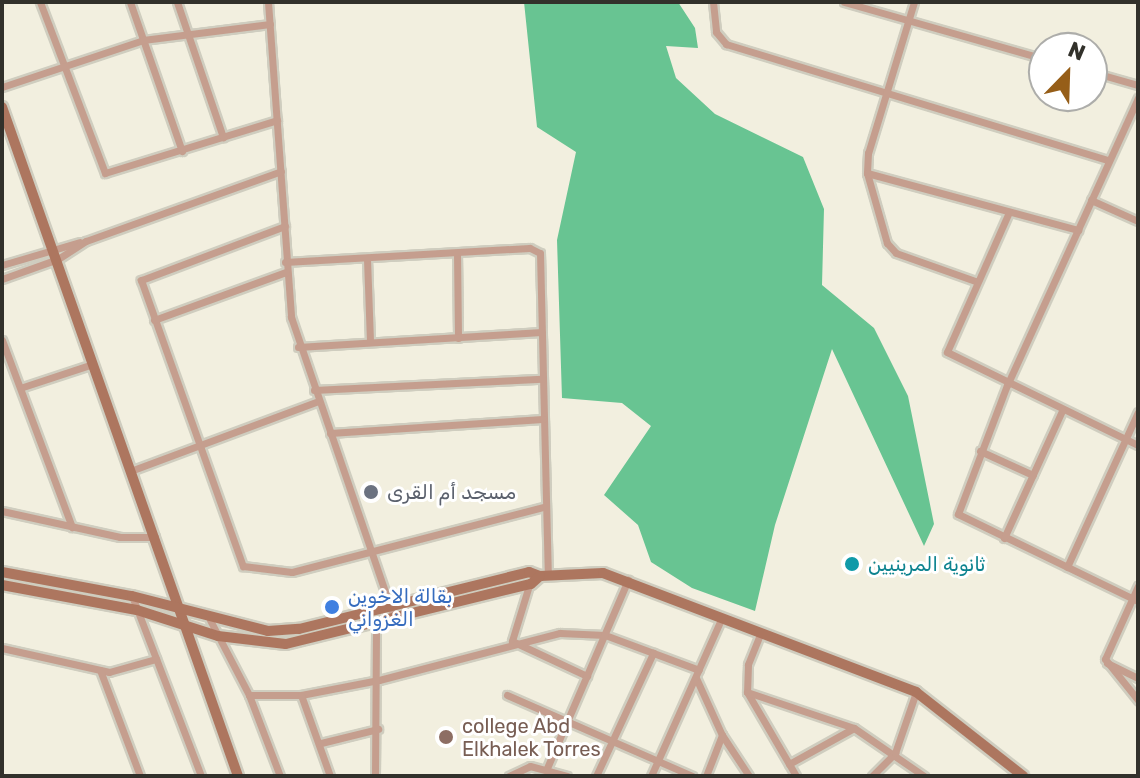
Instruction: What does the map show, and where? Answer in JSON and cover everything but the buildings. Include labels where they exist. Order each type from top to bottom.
[{"type":"street","points":[[40,2],[105,173],[277,120]]},
{"type":"street","points":[[130,2],[182,151]]},
{"type":"street","points":[[177,2],[223,137]]},
{"type":"street","points":[[268,2],[285,262],[298,347],[394,619]]},
{"type":"street","points":[[713,2],[716,32],[726,44],[886,96],[1109,160]]},
{"type":"street","points":[[844,2],[1028,54]]},
{"type":"street","points":[[914,2],[867,173],[887,243],[896,253],[975,281]]},
{"type":"street","points":[[2,87],[62,64],[143,40],[188,31],[270,24]]},
{"type":"street","points":[[1108,77],[1138,85]]},
{"type":"street","points":[[1135,599],[958,514],[1007,385],[1138,99]]},
{"type":"street","points":[[2,107],[133,470],[238,776]]},
{"type":"street","points":[[2,265],[53,246],[86,241],[281,171]]},
{"type":"street","points":[[867,173],[1078,230]]},
{"type":"street","points":[[1091,200],[1138,221]]},
{"type":"street","points":[[1009,212],[975,281],[947,352],[1007,385],[1138,445]]},
{"type":"street","points":[[285,226],[145,276],[141,285],[243,566],[280,574],[544,507]]},
{"type":"street","points":[[2,279],[58,259],[86,241]]},
{"type":"street","points":[[285,262],[530,248],[540,253],[544,507],[540,578],[512,641]]},
{"type":"street","points":[[457,253],[458,338]]},
{"type":"street","points":[[367,259],[370,342]]},
{"type":"street","points":[[154,320],[286,272]]},
{"type":"street","points":[[298,347],[542,332]]},
{"type":"street","points":[[2,340],[23,387],[72,527]]},
{"type":"street","points":[[23,387],[93,364]]},
{"type":"street","points":[[314,390],[542,379]]},
{"type":"street","points":[[133,470],[319,401]]},
{"type":"street","points":[[1004,538],[1062,411]]},
{"type":"street","points":[[1067,567],[1138,412]]},
{"type":"street","points":[[330,433],[543,419]]},
{"type":"street","points":[[980,451],[1033,475]]},
{"type":"street","points":[[2,511],[72,527],[155,537]]},
{"type":"street","points":[[2,572],[132,596],[210,620],[282,631],[529,572],[540,578]]},
{"type":"street","points":[[2,585],[137,610],[218,636],[286,644],[376,624],[540,578],[582,572],[628,580],[916,692],[1023,776]]},
{"type":"street","points":[[547,768],[628,580]]},
{"type":"street","points":[[1105,662],[1135,599],[1138,586]]},
{"type":"street","points":[[132,596],[201,776]]},
{"type":"street","points":[[375,611],[379,680],[375,776]]},
{"type":"street","points":[[651,776],[722,617]]},
{"type":"street","points":[[210,620],[249,695],[280,776]]},
{"type":"street","points":[[761,632],[748,665],[747,692],[796,776]]},
{"type":"street","points":[[249,695],[301,695],[379,680],[512,641],[560,633],[605,635],[698,674],[722,735],[749,776]]},
{"type":"street","points":[[512,641],[587,676]]},
{"type":"street","points":[[2,648],[115,672],[156,659]]},
{"type":"street","points":[[596,776],[653,653]]},
{"type":"street","points":[[1105,662],[1138,678]]},
{"type":"street","points":[[1105,662],[1138,700]]},
{"type":"street","points":[[100,670],[140,776]]},
{"type":"street","points":[[747,692],[854,728],[895,753],[924,776]]},
{"type":"street","points":[[872,776],[895,753],[916,692]]},
{"type":"street","points":[[301,695],[321,743],[330,776]]},
{"type":"street","points":[[507,695],[692,776]]},
{"type":"street","points":[[789,764],[854,728]]},
{"type":"street","points":[[321,743],[378,729]]},
{"type":"street","points":[[706,776],[722,735]]},
{"type":"street","points":[[509,776],[530,766],[547,768],[567,776]]},
{"type":"green space","points":[[524,2],[678,2],[695,28],[698,48],[666,46],[676,78],[715,114],[803,157],[824,209],[822,285],[874,328],[908,396],[934,524],[924,546],[832,349],[775,525],[755,611],[692,588],[651,562],[638,525],[604,495],[651,426],[622,403],[562,398],[557,240],[576,152],[537,127]]},
{"type":"place","name":"مسجد أم القرى","points":[[371,492]]},
{"type":"place","name":"ثانوية المرينيين","points":[[852,564]]},
{"type":"place","name":"بقالة الاخوين الغزواني","points":[[332,607]]},
{"type":"place","name":"college Abd Elkhalek Torres","points":[[446,737]]}]
